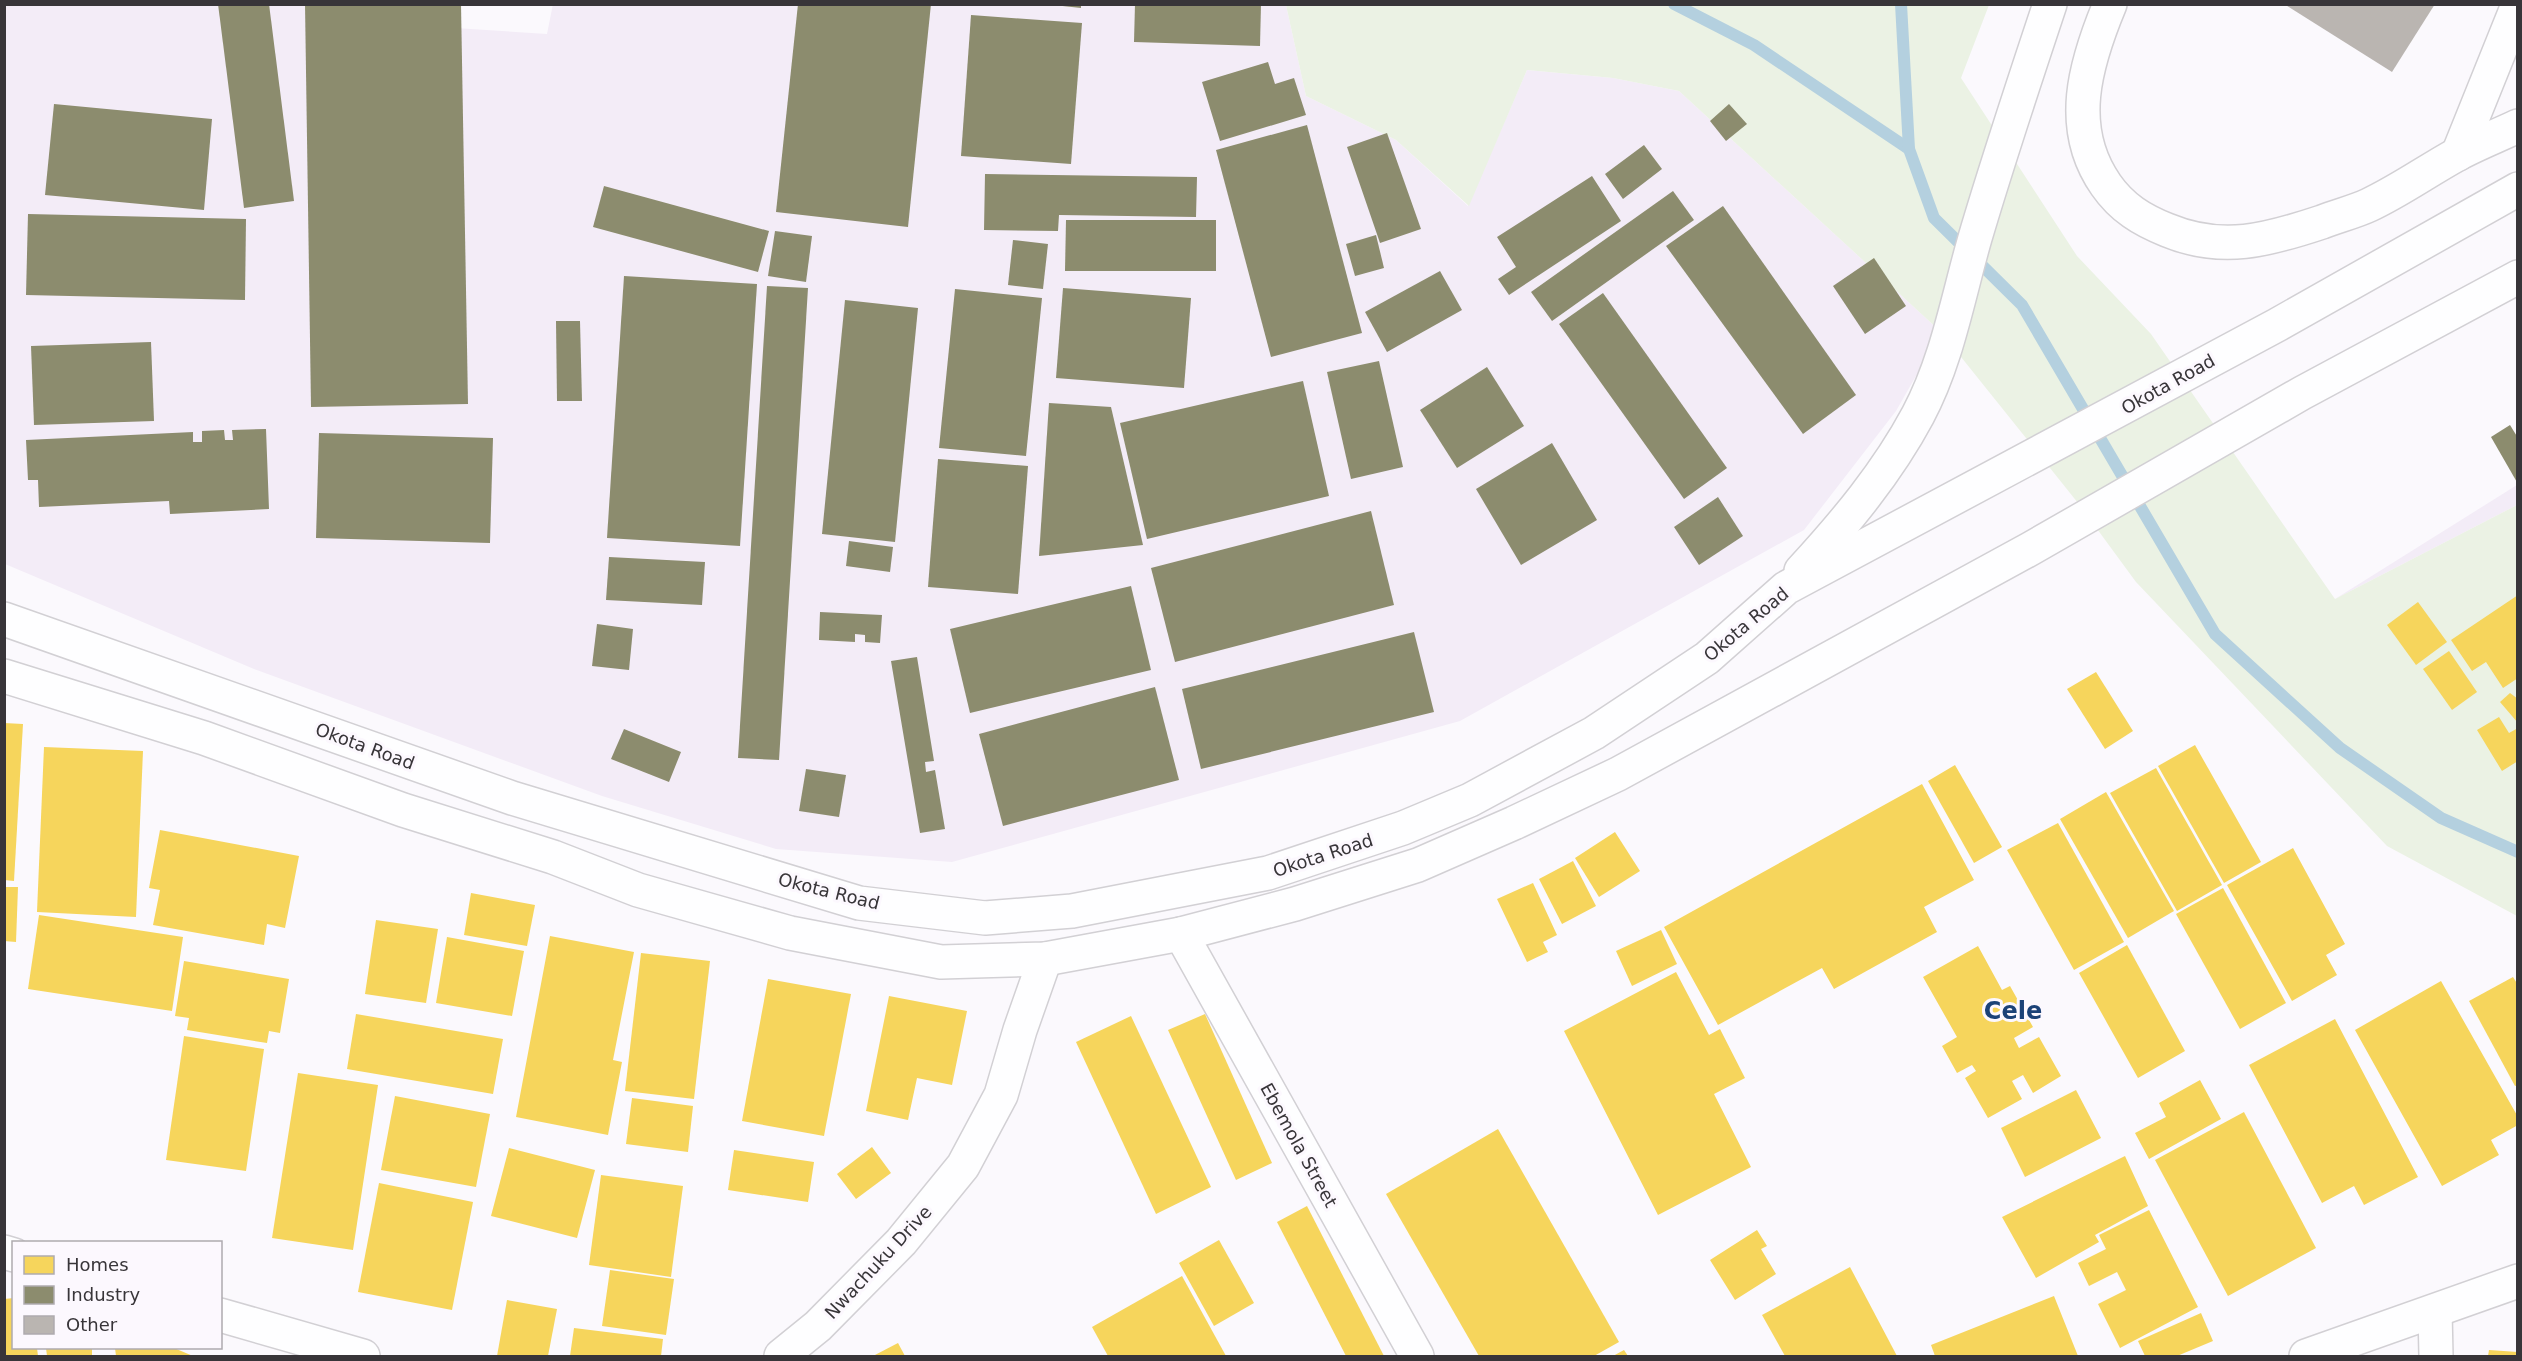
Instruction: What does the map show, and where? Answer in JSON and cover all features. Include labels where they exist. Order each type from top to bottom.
[{"type":"main road","points":[[1786,588],[1845,523],[1890,462],[1919,414],[1939,367],[1995,172],[2050,4]]},
{"type":"main road","points":[[2110,4],[2086,67],[2082,96],[2086,147],[2097,172],[2116,199],[2140,219],[2174,233],[2206,242],[2250,243],[2307,227],[2368,206],[2458,154],[2517,126]]},
{"type":"main road","points":[[2458,154],[2517,5]]},
{"type":"main road","name":"Okota Road","points":[[4,619],[512,798],[859,903],[986,918],[1072,911],[1268,873],[1403,828],[1470,801],[1594,733],[1707,658],[1786,588],[2277,325],[2517,189]]},
{"type":"main road","name":"Okota Road","points":[[4,676],[204,738],[403,810],[553,858],[638,890],[790,933],[941,962],[1045,959],[1181,934],[1295,904],[1418,865],[1618,774],[2030,549],[2302,393],[2517,277]]},
{"type":"main road","points":[[204,738],[217,694]]},
{"type":"main road","points":[[1594,733],[1618,774]]},
{"type":"main road","name":"Ebemola Street","points":[[1181,934],[1417,1356]]},
{"type":"main road","name":"Nwachuku Drive","points":[[781,1356],[818,1326],[901,1242],[963,1166],[1001,1095],[1020,1030],[1045,959]]},
{"type":"main road","points":[[2306,1356],[2517,1281]]},
{"type":"main road","points":[[2435,1311],[2436,1356]]},
{"type":"main road","points":[[222,1316],[363,1356]]},
{"type":"shaded area","points":[[553,4],[1286,5],[1306,96],[1396,140],[1468,206],[1527,70],[1613,78],[1679,91],[1941,332],[1896,411],[1804,530],[1460,721],[952,862],[776,849],[602,796],[254,669],[5,564],[4,5],[393,5],[392,24],[547,34]]},
{"type":"shaded area","points":[[1286,5],[1989,5],[1961,78],[2077,256],[2151,334],[2335,599],[2517,505],[2517,916],[2387,846],[2136,582],[2078,503],[1941,332],[1679,91],[1613,78],[1527,70],[1469,206],[1396,140],[1306,96]]},
{"type":"shaded area","points":[[2517,485],[2517,505],[2335,599]]},
{"type":"building: Homes","points":[[2518,595],[2518,678],[2503,688],[2486,662],[2472,671],[2451,640]]},
{"type":"building: Homes","points":[[2418,602],[2447,642],[2416,665],[2387,625]]},
{"type":"building: Homes","points":[[2449,651],[2477,692],[2452,710],[2423,669]]},
{"type":"building: Homes","points":[[2096,672],[2133,731],[2105,749],[2067,689]]},
{"type":"building: Homes","points":[[2510,693],[2518,699],[2518,723],[2500,702]]},
{"type":"building: Homes","points":[[2499,717],[2509,733],[2518,728],[2518,761],[2502,771],[2477,730]]},
{"type":"building: Homes","points":[[4,723],[23,724],[14,881],[4,880]]},
{"type":"building: Homes","points":[[2195,745],[2261,862],[2224,883],[2158,766]]},
{"type":"building: Homes","points":[[44,747],[143,751],[136,917],[37,912]]},
{"type":"building: Homes","points":[[1955,765],[2002,847],[1974,863],[1928,781]]},
{"type":"building: Homes","points":[[2156,768],[2222,885],[2177,911],[2110,793]]},
{"type":"building: Homes","points":[[1922,784],[1974,880],[1924,907],[1937,932],[1834,989],[1822,968],[1718,1025],[1664,927]]},
{"type":"building: Homes","points":[[2106,792],[2174,911],[2128,938],[2060,819]]},
{"type":"building: Homes","points":[[2058,823],[2124,942],[2074,970],[2007,850]]},
{"type":"building: Homes","points":[[160,830],[299,856],[285,928],[267,924],[264,945],[153,925],[160,890],[149,888]]},
{"type":"building: Homes","points":[[1615,832],[1640,871],[1599,897],[1575,858]]},
{"type":"building: Homes","points":[[2293,848],[2345,944],[2326,955],[2337,975],[2292,1001],[2227,885]]},
{"type":"building: Homes","points":[[1573,861],[1596,906],[1562,924],[1539,879]]},
{"type":"building: Homes","points":[[1533,883],[1557,935],[1543,942],[1548,952],[1527,962],[1497,899]]},
{"type":"building: Homes","points":[[4,887],[18,887],[16,942],[4,941]]},
{"type":"building: Homes","points":[[2223,888],[2286,1003],[2240,1029],[2176,914]]},
{"type":"building: Homes","points":[[471,893],[535,905],[527,946],[464,935]]},
{"type":"building: Homes","points":[[39,915],[183,937],[172,1011],[28,989]]},
{"type":"building: Homes","points":[[376,920],[438,929],[426,1003],[365,994]]},
{"type":"building: Homes","points":[[1661,930],[1677,964],[1632,986],[1616,951]]},
{"type":"building: Homes","points":[[550,936],[634,952],[613,1060],[622,1062],[608,1135],[516,1117]]},
{"type":"building: Homes","points":[[447,937],[524,951],[512,1016],[436,1003]]},
{"type":"building: Homes","points":[[2127,945],[2185,1051],[2138,1078],[2079,973]]},
{"type":"building: Homes","points":[[1978,946],[2002,990],[2010,986],[2033,1027],[2014,1038],[2019,1048],[2039,1037],[2061,1076],[2033,1093],[2023,1075],[2012,1081],[2022,1099],[1988,1118],[1965,1078],[1976,1071],[1972,1065],[1957,1073],[1942,1046],[1957,1037],[1923,977]]},
{"type":"building: Homes","points":[[641,953],[710,961],[694,1099],[625,1091]]},
{"type":"building: Homes","points":[[184,961],[289,979],[280,1033],[269,1031],[267,1043],[187,1030],[189,1018],[175,1016]]},
{"type":"building: Homes","points":[[1676,972],[1709,1035],[1720,1029],[1745,1078],[1714,1094],[1751,1167],[1658,1215],[1564,1031]]},
{"type":"building: Homes","points":[[2513,977],[2518,985],[2518,1085],[2515,1086],[2469,1001]]},
{"type":"building: Homes","points":[[768,979],[851,994],[824,1136],[742,1121]]},
{"type":"building: Homes","points":[[2441,981],[2518,1117],[2518,1125],[2491,1140],[2499,1155],[2442,1186],[2355,1030]]},
{"type":"building: Homes","points":[[889,996],[967,1011],[952,1085],[917,1078],[908,1120],[866,1111]]},
{"type":"building: Homes","points":[[356,1014],[503,1039],[493,1094],[347,1069]]},
{"type":"building: Homes","points":[[1205,1014],[1272,1163],[1236,1180],[1168,1030]]},
{"type":"building: Homes","points":[[1131,1016],[1211,1187],[1156,1214],[1076,1042]]},
{"type":"building: Homes","points":[[2335,1019],[2418,1177],[2364,1205],[2354,1186],[2322,1203],[2249,1065]]},
{"type":"building: Homes","points":[[184,1036],[264,1049],[246,1171],[166,1160]]},
{"type":"building: Homes","points":[[298,1073],[378,1085],[353,1250],[272,1238]]},
{"type":"building: Homes","points":[[2200,1080],[2221,1119],[2149,1159],[2135,1133],[2166,1117],[2159,1103]]},
{"type":"building: Homes","points":[[2076,1090],[2101,1138],[2025,1177],[2001,1128]]},
{"type":"building: Homes","points":[[395,1096],[490,1114],[476,1187],[381,1170]]},
{"type":"building: Homes","points":[[632,1098],[693,1106],[688,1152],[626,1144]]},
{"type":"building: Homes","points":[[2244,1112],[2316,1248],[2228,1296],[2155,1160]]},
{"type":"building: Homes","points":[[1498,1129],[1619,1342],[1594,1356],[1479,1356],[1386,1194]]},
{"type":"building: Homes","points":[[872,1147],[891,1173],[856,1199],[837,1174]]},
{"type":"building: Homes","points":[[509,1148],[595,1170],[577,1238],[491,1216]]},
{"type":"building: Homes","points":[[734,1150],[814,1162],[808,1202],[728,1190]]},
{"type":"building: Homes","points":[[2125,1156],[2148,1206],[2095,1235],[2099,1242],[2036,1278],[2002,1217]]},
{"type":"building: Homes","points":[[601,1175],[683,1186],[671,1277],[589,1265]]},
{"type":"building: Homes","points":[[379,1183],[473,1202],[452,1310],[358,1292]]},
{"type":"building: Homes","points":[[1307,1206],[1384,1356],[1346,1356],[1277,1222]]},
{"type":"building: Homes","points":[[2149,1210],[2198,1307],[2120,1348],[2098,1304],[2126,1290],[2117,1272],[2089,1286],[2078,1263],[2106,1249],[2099,1235]]},
{"type":"building: Homes","points":[[1757,1230],[1767,1246],[1761,1249],[1776,1274],[1735,1300],[1710,1260]]},
{"type":"building: Homes","points":[[1219,1240],[1254,1303],[1214,1326],[1179,1263]]},
{"type":"building: Homes","points":[[1850,1267],[1897,1356],[1785,1356],[1762,1315]]},
{"type":"building: Homes","points":[[610,1270],[674,1279],[666,1335],[602,1326]]},
{"type":"building: Homes","points":[[1182,1276],[1226,1356],[1108,1356],[1092,1327]]},
{"type":"building: Homes","points":[[2054,1296],[2078,1356],[1935,1356],[1931,1345]]},
{"type":"building: Homes","points":[[12,1298],[12,1349],[37,1349],[38,1356],[4,1356],[4,1299]]},
{"type":"building: Homes","points":[[507,1300],[557,1309],[548,1356],[497,1356]]},
{"type":"building: Homes","points":[[2201,1313],[2213,1341],[2177,1356],[2145,1356],[2138,1341]]},
{"type":"building: Homes","points":[[574,1328],[663,1339],[661,1356],[570,1356]]},
{"type":"building: Homes","points":[[898,1343],[905,1356],[873,1356]]},
{"type":"building: Homes","points":[[46,1349],[92,1349],[92,1356],[47,1356]]},
{"type":"building: Homes","points":[[115,1349],[176,1349],[193,1356],[116,1356]]},
{"type":"building: Homes","points":[[1624,1350],[1628,1356],[1613,1356]]},
{"type":"building: Homes","points":[[2489,1350],[2518,1352],[2518,1356],[2488,1356]]},
{"type":"building: Industry","points":[[218,4],[269,4],[294,201],[244,208]]},
{"type":"building: Industry","points":[[305,4],[461,4],[468,404],[311,407]]},
{"type":"building: Industry","points":[[798,4],[931,4],[908,227],[776,212]]},
{"type":"building: Industry","points":[[1044,4],[1081,4],[1081,8]]},
{"type":"building: Industry","points":[[1135,4],[1261,4],[1260,46],[1134,42]]},
{"type":"building: Industry","points":[[971,15],[1082,23],[1071,164],[961,156]]},
{"type":"building: Industry","points":[[1268,62],[1275,84],[1294,78],[1306,115],[1220,141],[1202,82]]},
{"type":"building: Industry","points":[[54,104],[212,119],[204,210],[45,195]]},
{"type":"building: Industry","points":[[1729,104],[1747,124],[1726,141],[1710,121]]},
{"type":"building: Industry","points":[[1307,125],[1362,333],[1271,357],[1216,150]]},
{"type":"building: Industry","points":[[1387,133],[1421,229],[1380,243],[1347,147]]},
{"type":"building: Industry","points":[[1644,145],[1662,169],[1623,199],[1605,174]]},
{"type":"building: Industry","points":[[985,174],[1197,177],[1196,217],[1059,215],[1058,231],[984,230]]},
{"type":"building: Industry","points":[[1592,176],[1621,221],[1509,295],[1498,279],[1516,267],[1497,237]]},
{"type":"building: Industry","points":[[604,186],[769,231],[758,272],[593,227]]},
{"type":"building: Industry","points":[[1673,191],[1694,220],[1552,321],[1531,292]]},
{"type":"building: Industry","points":[[1723,206],[1856,395],[1803,434],[1666,246]]},
{"type":"building: Industry","points":[[28,214],[246,219],[245,300],[26,295]]},
{"type":"building: Industry","points":[[1066,220],[1216,220],[1216,271],[1065,271]]},
{"type":"building: Industry","points":[[775,231],[812,236],[806,282],[768,276]]},
{"type":"building: Industry","points":[[1376,235],[1384,268],[1355,276],[1346,244]]},
{"type":"building: Industry","points":[[1013,240],[1048,244],[1043,289],[1008,285]]},
{"type":"building: Industry","points":[[1874,258],[1906,306],[1865,334],[1833,286]]},
{"type":"building: Industry","points":[[1440,271],[1462,310],[1387,352],[1365,312]]},
{"type":"building: Industry","points":[[624,276],[757,284],[740,546],[607,538]]},
{"type":"building: Industry","points":[[767,286],[808,288],[779,760],[738,758]]},
{"type":"building: Industry","points":[[1063,288],[1191,298],[1184,388],[1056,378]]},
{"type":"building: Industry","points":[[955,289],[1042,298],[1026,456],[939,448]]},
{"type":"building: Industry","points":[[1603,293],[1727,468],[1684,499],[1559,324]]},
{"type":"building: Industry","points":[[845,300],[918,308],[895,542],[822,534]]},
{"type":"building: Industry","points":[[556,321],[580,321],[582,401],[557,401]]},
{"type":"building: Industry","points":[[151,342],[154,421],[34,425],[31,346]]},
{"type":"building: Industry","points":[[1379,361],[1403,467],[1351,479],[1327,372]]},
{"type":"building: Industry","points":[[1487,367],[1524,426],[1457,468],[1420,410]]},
{"type":"building: Industry","points":[[1303,381],[1329,496],[1147,539],[1120,423]]},
{"type":"building: Industry","points":[[1049,403],[1111,407],[1143,545],[1039,556]]},
{"type":"building: Industry","points":[[2510,425],[2518,438],[2518,484],[2491,437]]},
{"type":"building: Industry","points":[[266,429],[269,509],[170,514],[169,501],[39,507],[38,480],[28,480],[26,440],[193,432],[193,442],[202,442],[202,431],[224,430],[225,440],[233,440],[232,430]]},
{"type":"building: Industry","points":[[319,433],[493,438],[490,543],[316,538]]},
{"type":"building: Industry","points":[[1552,443],[1597,520],[1521,565],[1476,489]]},
{"type":"building: Industry","points":[[938,459],[1028,466],[1018,594],[928,587]]},
{"type":"building: Industry","points":[[1718,497],[1743,536],[1699,565],[1674,527]]},
{"type":"building: Industry","points":[[1371,511],[1394,605],[1175,662],[1151,568]]},
{"type":"building: Industry","points":[[849,541],[893,547],[890,572],[846,566]]},
{"type":"building: Industry","points":[[609,557],[705,562],[702,605],[606,600]]},
{"type":"building: Industry","points":[[1131,586],[1151,670],[970,713],[950,629]]},
{"type":"building: Industry","points":[[820,612],[882,615],[880,643],[865,642],[865,635],[855,634],[855,642],[819,640]]},
{"type":"building: Industry","points":[[597,624],[633,629],[629,670],[592,666]]},
{"type":"building: Industry","points":[[1414,632],[1434,712],[1201,769],[1182,689]]},
{"type":"building: Industry","points":[[917,657],[934,761],[925,762],[926,772],[935,770],[945,829],[920,833],[891,661]]},
{"type":"building: Industry","points":[[1155,687],[1179,780],[1003,826],[979,734]]},
{"type":"building: Industry","points":[[624,729],[681,752],[669,782],[611,759]]},
{"type":"building: Industry","points":[[806,769],[846,775],[839,817],[799,811]]},
{"type":"building: Other","points":[[2284,4],[2435,4],[2392,72]]},
{"type":"waterway","points":[[1674,4],[1754,45],[1909,149]]},
{"type":"waterway","points":[[1901,4],[1909,149],[1934,218],[2022,305],[2215,634],[2340,748],[2441,818],[2518,852]]},
{"type":"district","name":"Cele","points":[[2013,1011]]}]
